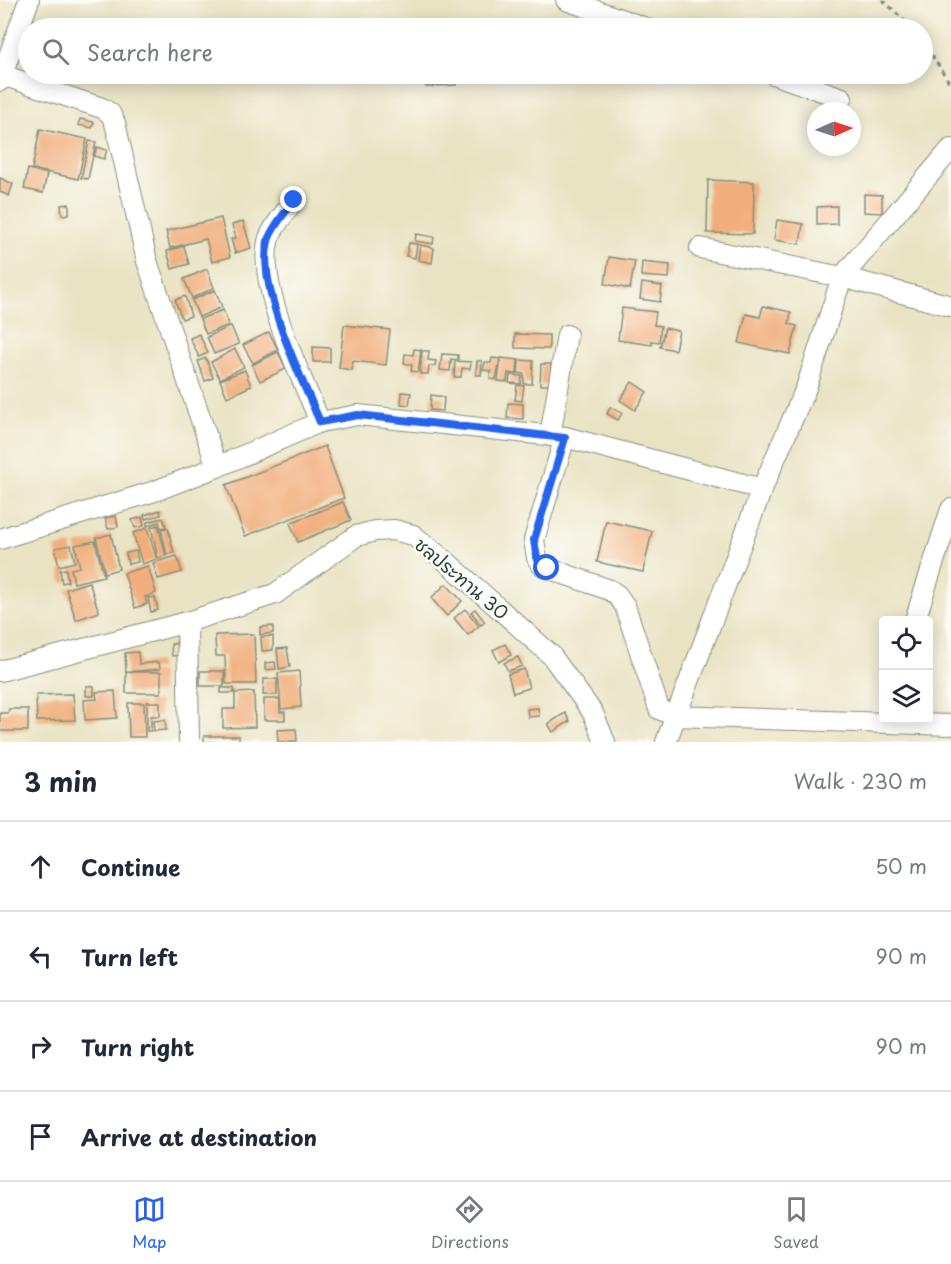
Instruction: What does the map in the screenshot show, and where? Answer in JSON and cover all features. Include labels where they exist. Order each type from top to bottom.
[{"type":"street","points":[[23,18],[29,0]]},
{"type":"street","points":[[566,0],[617,18]]},
{"type":"street","points":[[18,31],[1,78],[18,83]]},
{"type":"street","points":[[22,84],[94,105],[110,113],[147,261],[218,467]]},
{"type":"street","points":[[802,84],[842,98]]},
{"type":"street","points":[[666,742],[762,489],[806,388],[842,277],[951,149]]},
{"type":"street","points":[[294,200],[270,236],[267,247],[267,268],[274,309],[320,422]]},
{"type":"street","points":[[700,248],[842,277],[951,306]]},
{"type":"street","points":[[567,335],[557,437],[534,540],[537,558],[541,564],[610,590],[621,599],[659,709],[674,716],[879,721]]},
{"type":"street","points":[[0,539],[155,491],[218,467],[320,422],[358,415],[557,437],[762,489]]},
{"type":"street","points":[[917,616],[951,509]]},
{"type":"street","name":"ชลประทาน 30","points":[[0,671],[186,622],[275,594],[356,536],[375,531],[394,530],[412,535],[551,655],[593,713],[605,742]]},
{"type":"street","points":[[186,622],[189,742]]},
{"type":"street","points":[[933,724],[951,725]]},
{"type":"path","points":[[883,0],[902,18]]},
{"type":"path","points":[[933,57],[951,85]]},
{"type":"building","points":[[435,84],[456,85],[435,86]]},
{"type":"building","points":[[80,119],[94,122],[92,128],[78,125]]},
{"type":"building","points":[[40,129],[87,139],[78,179],[32,169]]},
{"type":"building","points":[[89,141],[96,142],[88,179],[81,178]]},
{"type":"building","points":[[97,147],[107,150],[104,159],[94,156]]},
{"type":"building","points":[[28,169],[47,174],[43,193],[24,189]]},
{"type":"building","points":[[0,178],[13,184],[9,196],[0,192]]},
{"type":"building","points":[[708,180],[754,182],[753,234],[707,233]]},
{"type":"building","points":[[864,194],[882,195],[882,213],[864,212]]},
{"type":"building","points":[[69,204],[69,214],[62,215],[61,205]]},
{"type":"building","points":[[837,206],[837,224],[817,225],[817,207]]},
{"type":"building","points":[[221,218],[230,257],[212,262],[206,239],[170,248],[166,231]]},
{"type":"building","points":[[777,220],[803,224],[800,244],[774,240]]},
{"type":"building","points":[[243,221],[251,248],[235,253],[231,239],[236,238],[232,225]]},
{"type":"building","points":[[416,234],[434,237],[433,244],[415,241]]},
{"type":"building","points":[[409,243],[417,244],[415,258],[406,256]]},
{"type":"building","points":[[420,245],[434,248],[432,263],[418,260]]},
{"type":"building","points":[[184,246],[189,264],[172,269],[167,251]]},
{"type":"building","points":[[609,257],[635,261],[630,289],[605,284]]},
{"type":"building","points":[[642,262],[670,265],[669,278],[641,276]]},
{"type":"building","points":[[207,269],[214,288],[192,298],[184,279]]},
{"type":"building","points":[[642,283],[662,286],[660,302],[640,299]]},
{"type":"building","points":[[215,290],[222,307],[199,317],[192,300]]},
{"type":"building","points":[[185,296],[191,316],[182,319],[175,300]]},
{"type":"building","points":[[763,306],[791,312],[789,324],[797,326],[790,354],[739,343],[746,314],[760,317]]},
{"type":"building","points":[[622,308],[656,312],[654,325],[661,326],[659,342],[652,341],[652,345],[618,340]]},
{"type":"building","points":[[223,310],[229,325],[206,334],[200,319]]},
{"type":"building","points":[[344,325],[390,330],[386,365],[353,361],[352,370],[339,368]]},
{"type":"building","points":[[231,326],[239,344],[214,354],[207,337]]},
{"type":"building","points":[[665,328],[679,331],[675,350],[660,347]]},
{"type":"building","points":[[269,332],[278,350],[253,363],[243,345]]},
{"type":"building","points":[[199,334],[208,353],[199,357],[190,338]]},
{"type":"building","points":[[515,334],[549,335],[549,349],[515,348]]},
{"type":"building","points":[[313,347],[330,348],[330,362],[313,362]]},
{"type":"building","points":[[235,349],[244,367],[220,379],[211,362]]},
{"type":"building","points":[[414,349],[421,350],[418,372],[411,371],[412,365],[404,363],[405,354],[413,355]]},
{"type":"building","points":[[422,351],[429,351],[428,360],[436,361],[435,366],[429,366],[428,374],[420,374]]},
{"type":"building","points":[[278,352],[286,369],[260,381],[252,365]]},
{"type":"building","points":[[442,354],[458,355],[458,360],[451,359],[450,371],[440,370]]},
{"type":"building","points":[[206,358],[213,378],[205,381],[198,361]]},
{"type":"building","points":[[492,358],[500,359],[496,380],[490,379],[491,371],[483,370],[485,362],[491,363]]},
{"type":"building","points":[[501,358],[518,360],[517,374],[508,373],[507,382],[498,381]]},
{"type":"building","points":[[519,360],[533,361],[532,384],[524,384],[524,374],[518,373]]},
{"type":"building","points":[[455,361],[471,362],[470,369],[462,368],[461,377],[454,377]]},
{"type":"building","points":[[477,361],[482,361],[481,375],[476,375]]},
{"type":"building","points":[[541,364],[551,364],[551,385],[540,385]]},
{"type":"building","points":[[245,370],[251,386],[227,397],[220,380]]},
{"type":"building","points":[[510,375],[522,376],[521,384],[509,383]]},
{"type":"building","points":[[632,382],[647,392],[635,410],[620,400]]},
{"type":"building","points":[[517,385],[524,386],[522,401],[515,400]]},
{"type":"building","points":[[402,392],[411,393],[409,405],[401,404]]},
{"type":"building","points":[[431,395],[444,397],[443,411],[430,410]]},
{"type":"building","points":[[508,403],[523,404],[523,419],[507,418]]},
{"type":"building","points":[[610,407],[622,413],[618,420],[607,414]]},
{"type":"building","points":[[325,446],[344,498],[245,536],[226,485]]},
{"type":"building","points":[[343,502],[351,520],[298,542],[290,523]]},
{"type":"building","points":[[160,510],[161,515],[145,519],[144,515]]},
{"type":"building","points":[[116,516],[118,527],[108,529],[105,518]]},
{"type":"building","points":[[142,517],[144,526],[135,528],[132,520]]},
{"type":"building","points":[[163,518],[166,527],[161,528],[159,522],[147,526],[147,522]]},
{"type":"building","points":[[606,521],[652,531],[643,572],[597,562]]},
{"type":"building","points":[[158,525],[166,556],[158,558],[151,527]]},
{"type":"building","points":[[147,528],[157,559],[142,564],[133,533]]},
{"type":"building","points":[[168,528],[174,553],[167,554],[161,529]]},
{"type":"building","points":[[111,534],[119,569],[105,573],[96,538]]},
{"type":"building","points":[[95,541],[104,576],[74,583],[71,569],[80,567],[75,545]]},
{"type":"building","points":[[71,545],[75,562],[59,566],[55,548]]},
{"type":"building","points":[[136,551],[138,562],[128,564],[126,553]]},
{"type":"building","points":[[177,556],[182,572],[158,579],[153,563]]},
{"type":"building","points":[[148,566],[156,593],[145,597],[147,604],[135,608],[124,573]]},
{"type":"building","points":[[66,569],[68,582],[62,583],[60,570]]},
{"type":"building","points":[[89,582],[99,612],[76,620],[66,589]]},
{"type":"building","points":[[446,584],[462,601],[447,616],[431,598]]},
{"type":"building","points":[[155,597],[158,610],[151,612],[148,598]]},
{"type":"building","points":[[465,609],[479,626],[468,635],[454,618]]},
{"type":"building","points":[[475,609],[485,622],[481,625],[471,612]]},
{"type":"building","points":[[273,626],[273,633],[260,635],[260,627]]},
{"type":"building","points":[[254,634],[256,684],[226,684],[225,656],[216,656],[215,635]]},
{"type":"building","points":[[273,636],[273,650],[262,651],[261,637]]},
{"type":"building","points":[[183,643],[184,655],[172,656],[171,644]]},
{"type":"building","points":[[505,644],[511,655],[499,662],[493,650]]},
{"type":"building","points":[[287,648],[290,667],[279,669],[277,649]]},
{"type":"building","points":[[138,652],[139,664],[159,662],[160,669],[126,672],[125,653]]},
{"type":"building","points":[[518,657],[522,666],[508,671],[504,663]]},
{"type":"building","points":[[275,662],[276,669],[265,670],[265,663]]},
{"type":"building","points":[[524,669],[529,688],[513,693],[508,674]]},
{"type":"building","points":[[200,671],[224,671],[224,686],[200,686]]},
{"type":"building","points":[[299,671],[301,707],[281,709],[278,673]]},
{"type":"building","points":[[126,672],[161,672],[161,693],[126,693]]},
{"type":"building","points":[[264,679],[277,679],[277,695],[263,695]]},
{"type":"building","points":[[86,686],[94,686],[94,696],[86,696]]},
{"type":"building","points":[[221,688],[234,688],[234,693],[221,693]]},
{"type":"building","points":[[115,691],[117,718],[85,720],[84,700],[97,699],[96,692]]},
{"type":"building","points":[[254,692],[255,727],[223,728],[223,709],[235,709],[235,693]]},
{"type":"building","points":[[73,694],[75,720],[37,721],[36,695]]},
{"type":"building","points":[[264,699],[280,699],[280,712],[285,712],[285,720],[264,720]]},
{"type":"building","points":[[147,702],[160,702],[160,716],[151,716],[151,731],[147,731]]},
{"type":"building","points":[[128,703],[144,703],[145,737],[129,737]]},
{"type":"building","points":[[538,708],[539,716],[528,717],[527,709]]},
{"type":"building","points":[[9,709],[28,709],[28,731],[0,731],[0,713],[8,713]]},
{"type":"building","points":[[565,713],[570,721],[553,732],[548,724]]},
{"type":"building","points":[[165,720],[166,730],[154,731],[153,721]]},
{"type":"building","points":[[296,729],[297,741],[278,742],[277,730]]},
{"type":"building","points":[[204,736],[239,736],[239,742],[204,742]]},
{"type":"route","points":[[294,200],[270,236],[267,247],[267,268],[274,309],[320,422],[358,415],[565,438],[534,540],[537,558],[547,568]]}]
